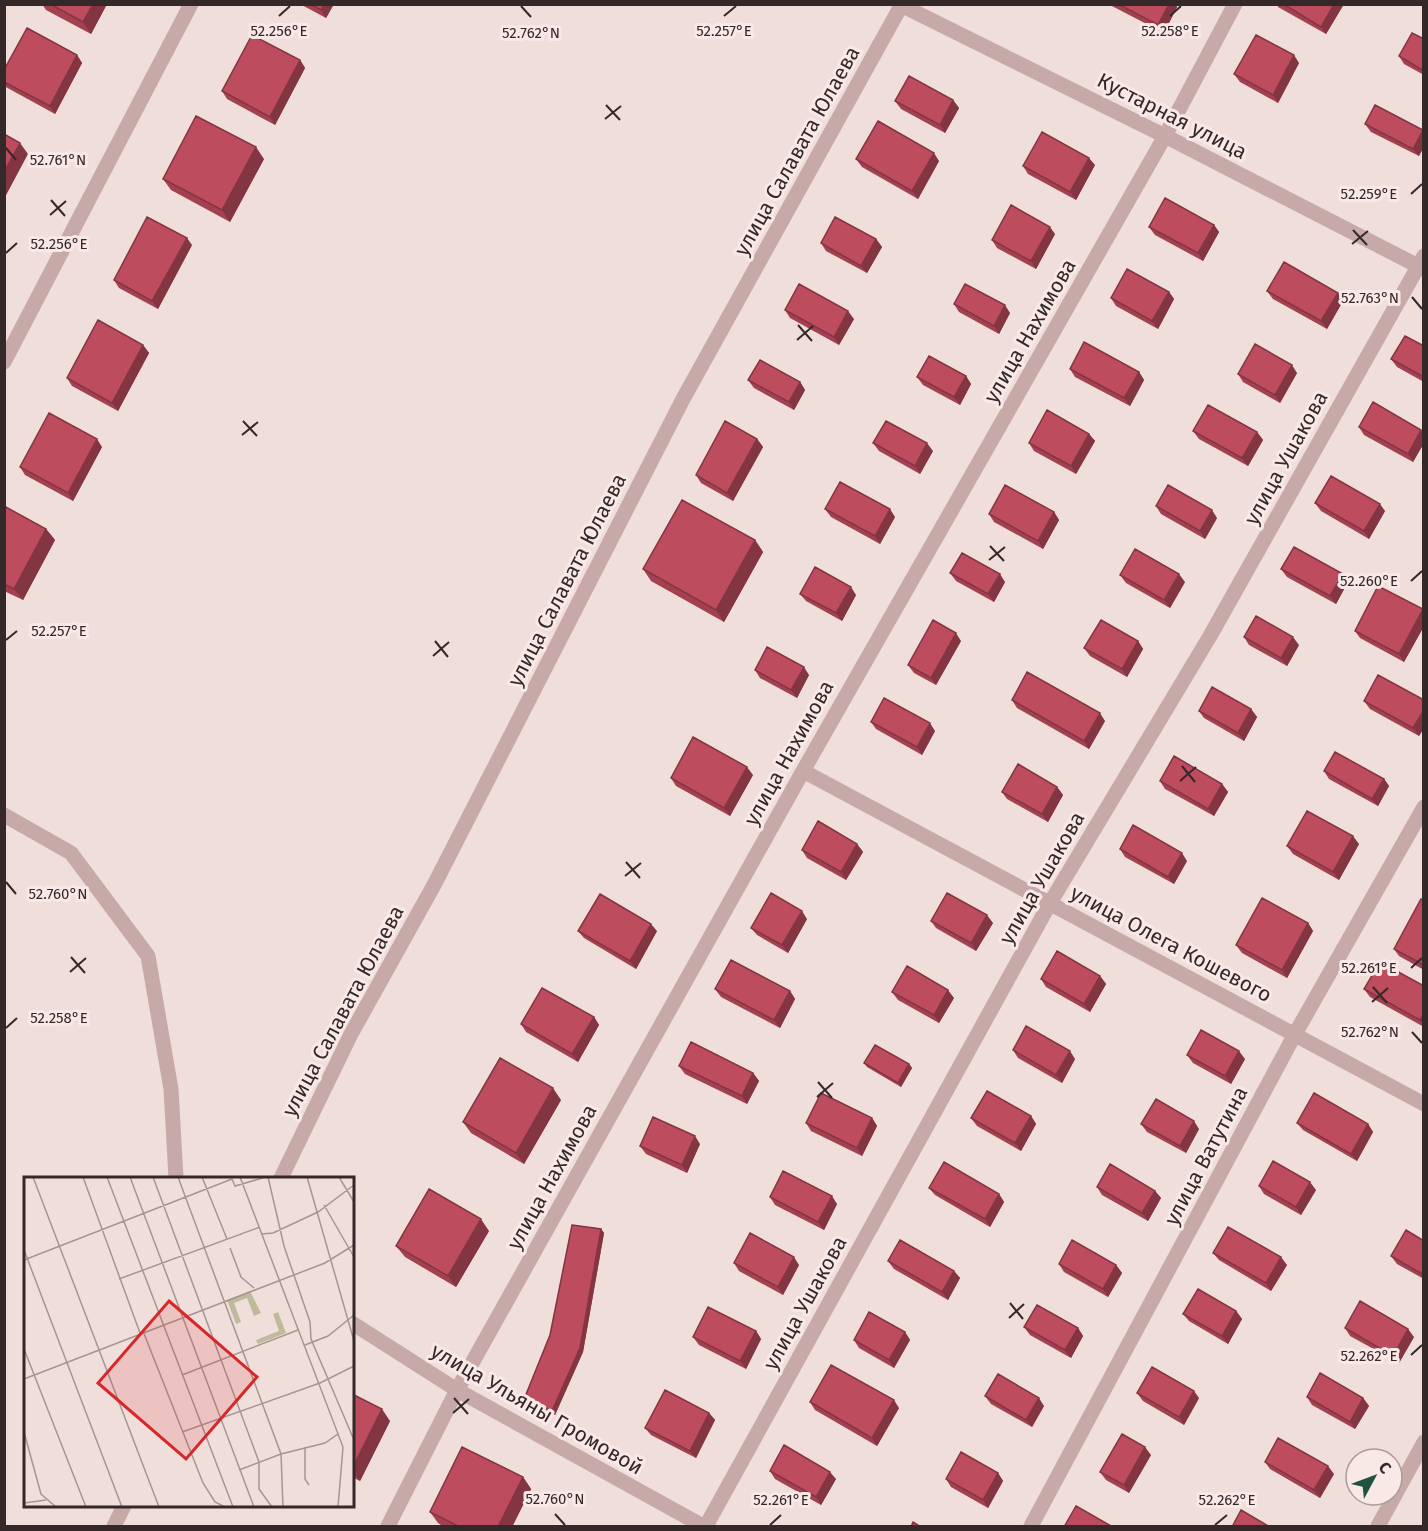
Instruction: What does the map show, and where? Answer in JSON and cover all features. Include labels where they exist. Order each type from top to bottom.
[{"type":"street","points":[[4,362],[191,4]]},
{"type":"street","name":"улица Нахимова","points":[[388,1527],[457,1390],[803,771],[1165,136],[1235,4]]},
{"type":"street","name":"Кустарная улица","points":[[900,5],[1422,263]]},
{"type":"street","name":"улица Салавата Юлаева","points":[[282,1177],[351,1034],[434,885],[683,399],[900,5]]},
{"type":"street","name":"улица Ушакова","points":[[705,1527],[1050,903],[1210,636],[1422,263]]},
{"type":"street","name":"улица Олега Кошевого","points":[[803,771],[1424,1104]]},
{"type":"street","name":"улица Ватутина","points":[[1031,1527],[1295,1034],[1424,807]]},
{"type":"street","points":[[4,816],[71,852],[148,956],[171,1089],[176,1177]]},
{"type":"street","name":"улица Ульяны Громовой","points":[[354,1324],[457,1390],[705,1527]]},
{"type":"street","points":[[1378,1527],[1424,1442]]},
{"type":"street","points":[[114,1527],[124,1507]]},
{"type":"building","points":[[50,4],[93,4],[83,22]]},
{"type":"building","points":[[310,4],[324,4],[321,10]]},
{"type":"building","points":[[1118,4],[1169,4],[1158,25]]},
{"type":"building","points":[[1283,4],[1334,4],[1321,27]]},
{"type":"building","points":[[27,28],[77,55],[50,106],[4,82],[4,70]]},
{"type":"building","points":[[1412,33],[1424,39],[1424,71],[1399,56]]},
{"type":"building","points":[[252,35],[300,60],[270,117],[222,91]]},
{"type":"building","points":[[1256,35],[1294,55],[1273,95],[1234,74]]},
{"type":"building","points":[[909,76],[953,100],[940,125],[895,101]]},
{"type":"building","points":[[1375,105],[1423,130],[1413,149],[1365,124]]},
{"type":"building","points":[[196,116],[256,147],[222,210],[163,179]]},
{"type":"building","points":[[878,121],[934,153],[912,191],[856,159]]},
{"type":"building","points":[[1042,132],[1089,158],[1070,192],[1023,166]]},
{"type":"building","points":[[4,134],[20,143],[4,172]]},
{"type":"building","points":[[1165,198],[1214,225],[1198,253],[1149,227]]},
{"type":"building","points":[[1011,205],[1050,227],[1031,261],[992,240]]},
{"type":"building","points":[[147,217],[187,238],[152,301],[114,280]]},
{"type":"building","points":[[835,217],[876,239],[861,266],[821,243]]},
{"type":"building","points":[[1284,262],[1338,293],[1321,321],[1267,291]]},
{"type":"building","points":[[1127,269],[1169,292],[1152,321],[1111,298]]},
{"type":"building","points":[[799,284],[848,311],[834,337],[785,310]]},
{"type":"building","points":[[965,284],[1005,305],[994,326],[954,304]]},
{"type":"building","points":[[98,320],[143,345],[112,403],[67,378]]},
{"type":"building","points":[[1405,336],[1424,346],[1424,377],[1391,359]]},
{"type":"building","points":[[1084,342],[1139,372],[1124,398],[1070,369]]},
{"type":"building","points":[[1255,344],[1292,365],[1275,395],[1238,374]]},
{"type":"building","points":[[929,356],[966,376],[954,397],[917,377]]},
{"type":"building","points":[[760,360],[800,382],[789,402],[748,380]]},
{"type":"building","points":[[1373,402],[1421,430],[1408,454],[1359,427]]},
{"type":"building","points":[[1208,405],[1257,432],[1242,458],[1193,431]]},
{"type":"building","points":[[1047,410],[1089,434],[1071,466],[1029,443]]},
{"type":"building","points":[[49,413],[97,439],[68,493],[20,467]]},
{"type":"building","points":[[725,421],[757,439],[727,493],[696,475]]},
{"type":"building","points":[[886,421],[927,443],[915,466],[873,443]]},
{"type":"building","points":[[1331,476],[1380,504],[1364,531],[1315,503]]},
{"type":"building","points":[[840,482],[890,509],[875,536],[825,509]]},
{"type":"building","points":[[1005,485],[1054,512],[1038,541],[989,514]]},
{"type":"building","points":[[1168,485],[1212,510],[1200,531],[1156,506]]},
{"type":"building","points":[[682,500],[755,540],[716,610],[643,569]]},
{"type":"building","points":[[4,506],[46,529],[14,589],[4,584]]},
{"type":"building","points":[[1294,547],[1343,574],[1330,596],[1281,569]]},
{"type":"building","points":[[1135,549],[1179,574],[1164,600],[1120,575]]},
{"type":"building","points":[[962,553],[1000,574],[988,594],[950,573]]},
{"type":"building","points":[[815,567],[851,587],[836,613],[800,594]]},
{"type":"building","points":[[1378,586],[1423,609],[1399,654],[1355,631]]},
{"type":"building","points":[[1256,616],[1293,637],[1281,658],[1244,637]]},
{"type":"building","points":[[933,620],[956,633],[931,678],[908,665]]},
{"type":"building","points":[[1101,620],[1138,641],[1122,669],[1084,648]]},
{"type":"building","points":[[767,647],[804,667],[791,690],[755,670]]},
{"type":"building","points":[[1027,672],[1100,713],[1084,741],[1012,700]]},
{"type":"building","points":[[1378,675],[1424,700],[1424,710],[1413,728],[1364,701]]},
{"type":"building","points":[[1212,687],[1251,709],[1238,733],[1199,711]]},
{"type":"building","points":[[884,698],[930,723],[917,747],[871,722]]},
{"type":"building","points":[[693,737],[747,767],[724,808],[671,778]]},
{"type":"building","points":[[1335,752],[1384,779],[1372,799],[1324,771]]},
{"type":"building","points":[[1174,756],[1222,784],[1208,809],[1160,781]]},
{"type":"building","points":[[1018,764],[1057,787],[1042,814],[1002,792]]},
{"type":"building","points":[[1307,811],[1353,836],[1333,872],[1287,846]]},
{"type":"building","points":[[818,821],[857,844],[841,872],[802,850]]},
{"type":"building","points":[[1133,825],[1182,853],[1168,877],[1120,849]]},
{"type":"building","points":[[771,893],[802,911],[782,945],[751,928]]},
{"type":"building","points":[[947,893],[987,915],[971,943],[931,921]]},
{"type":"building","points":[[600,894],[651,924],[630,961],[578,931]]},
{"type":"building","points":[[1262,898],[1308,923],[1282,970],[1236,945]]},
{"type":"building","points":[[1421,899],[1424,900],[1424,965],[1394,949]]},
{"type":"building","points":[[1057,951],[1100,976],[1084,1004],[1041,979]]},
{"type":"building","points":[[731,960],[790,991],[774,1020],[715,989]]},
{"type":"building","points":[[1380,962],[1424,986],[1424,1014],[1420,1020],[1364,989]]},
{"type":"building","points":[[907,966],[948,990],[934,1015],[892,992]]},
{"type":"building","points":[[542,988],[594,1017],[572,1054],[521,1024]]},
{"type":"building","points":[[1026,1026],[1070,1051],[1056,1075],[1013,1050]]},
{"type":"building","points":[[1201,1030],[1239,1051],[1225,1076],[1187,1055]]},
{"type":"building","points":[[691,1042],[753,1073],[742,1096],[679,1066]]},
{"type":"building","points":[[875,1045],[909,1064],[898,1083],[864,1063]]},
{"type":"building","points":[[500,1058],[553,1088],[516,1153],[463,1122]]},
{"type":"building","points":[[987,1091],[1031,1116],[1015,1143],[971,1118]]},
{"type":"building","points":[[821,1093],[872,1118],[857,1148],[806,1123]]},
{"type":"building","points":[[1314,1093],[1368,1124],[1351,1154],[1297,1123]]},
{"type":"building","points":[[1156,1099],[1194,1121],[1180,1146],[1141,1124]]},
{"type":"building","points":[[653,1117],[695,1136],[682,1165],[640,1146]]},
{"type":"building","points":[[1273,1161],[1310,1182],[1296,1207],[1259,1186]]},
{"type":"building","points":[[944,1162],[999,1194],[985,1219],[929,1188]]},
{"type":"building","points":[[1110,1164],[1155,1191],[1142,1213],[1097,1187]]},
{"type":"building","points":[[783,1171],[832,1196],[818,1222],[770,1197]]},
{"type":"building","points":[[429,1189],[481,1219],[448,1276],[396,1246]]},
{"type":"building","points":[[572,1225],[601,1229],[580,1348],[552,1411],[525,1397],[550,1335]]},
{"type":"building","points":[[1228,1227],[1281,1257],[1266,1283],[1213,1253]]},
{"type":"building","points":[[1406,1230],[1424,1241],[1424,1275],[1391,1256]]},
{"type":"building","points":[[750,1233],[794,1257],[778,1287],[734,1263]]},
{"type":"building","points":[[900,1240],[954,1271],[942,1292],[888,1261]]},
{"type":"building","points":[[1072,1240],[1116,1265],[1103,1289],[1059,1264]]},
{"type":"building","points":[[1198,1289],[1236,1311],[1222,1336],[1183,1314]]},
{"type":"building","points":[[1360,1301],[1408,1329],[1393,1356],[1345,1328]]},
{"type":"building","points":[[1037,1305],[1078,1328],[1065,1350],[1024,1327]]},
{"type":"building","points":[[708,1307],[756,1331],[740,1361],[693,1337]]},
{"type":"building","points":[[869,1312],[905,1332],[889,1360],[854,1340]]},
{"type":"building","points":[[831,1365],[894,1400],[872,1438],[810,1402]]},
{"type":"building","points":[[1152,1367],[1194,1391],[1179,1417],[1137,1393]]},
{"type":"building","points":[[1320,1373],[1363,1398],[1350,1422],[1307,1397]]},
{"type":"building","points":[[998,1374],[1039,1398],[1026,1420],[985,1396]]},
{"type":"building","points":[[665,1390],[709,1413],[690,1451],[645,1428]]},
{"type":"building","points":[[354,1395],[382,1409],[354,1465]]},
{"type":"building","points":[[1122,1434],[1145,1447],[1124,1485],[1100,1472]]},
{"type":"building","points":[[1278,1438],[1328,1466],[1314,1490],[1265,1462]]},
{"type":"building","points":[[784,1445],[830,1472],[816,1497],[770,1471]]},
{"type":"building","points":[[462,1447],[523,1477],[498,1527],[460,1527],[430,1512]]},
{"type":"building","points":[[961,1452],[998,1473],[983,1500],[946,1479]]},
{"type":"building","points":[[1076,1506],[1111,1526],[1111,1527],[1064,1527]]},
{"type":"building","points":[[1241,1510],[1270,1527],[1232,1527]]},
{"type":"building","points":[[913,1522],[921,1527],[911,1527]]}]
